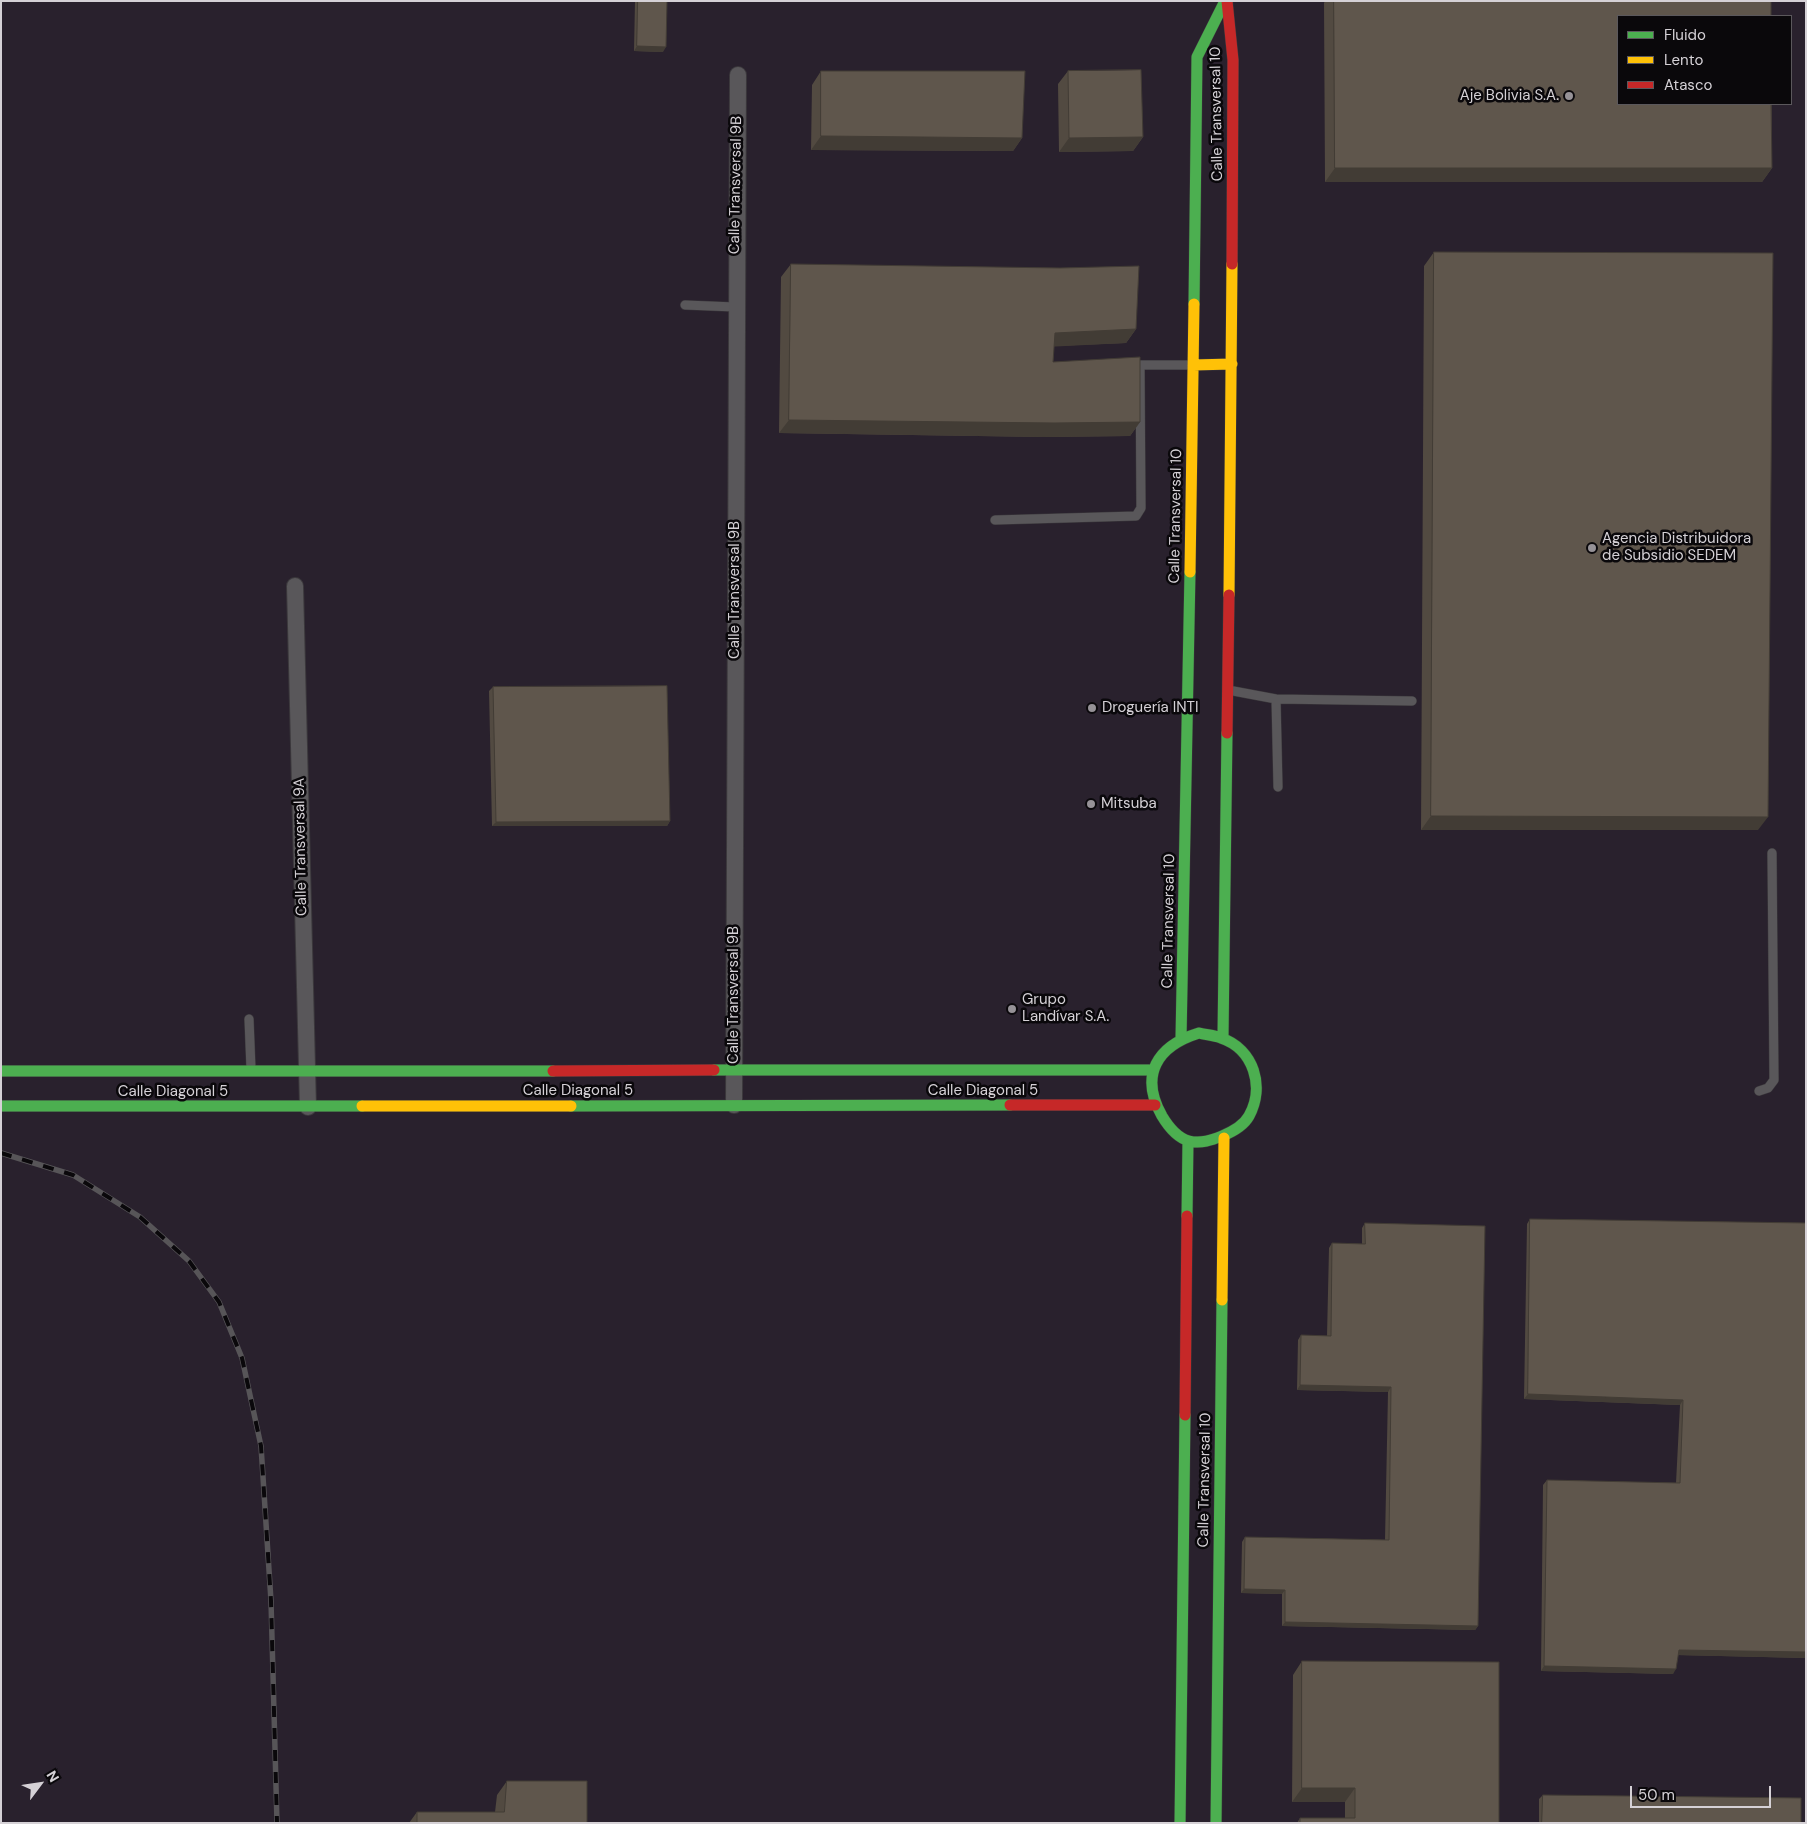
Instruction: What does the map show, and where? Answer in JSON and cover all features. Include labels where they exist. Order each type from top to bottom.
[{"type":"main road","name":"Calle Transversal 10","points":[[1223,1036],[1223,690],[1232,364],[1233,60],[1226,1]]},
{"type":"main road","name":"Calle Transversal 10","points":[[1181,1038],[1194,690],[1193,365],[1197,57],[1226,1]]},
{"type":"main road","points":[[1193,365],[1232,364]]},
{"type":"main road","points":[[1199,1033],[1223,1036],[1239,1046],[1251,1060],[1257,1078],[1257,1096],[1251,1113],[1240,1128],[1224,1138],[1207,1141],[1188,1141],[1170,1128],[1155,1105],[1151,1090],[1152,1070],[1161,1053],[1181,1038],[1199,1033]]},
{"type":"main road","name":"Calle Diagonal 5","points":[[1,1071],[1152,1070]]},
{"type":"main road","name":"Calle Diagonal 5","points":[[1,1106],[1155,1105]]},
{"type":"main road","name":"Calle Transversal 10","points":[[1216,1823],[1214,1632],[1224,1138]]},
{"type":"main road","name":"Calle Transversal 10","points":[[1180,1823],[1187,1631],[1188,1141]]},
{"type":"street","name":"Calle Transversal 9B","points":[[734,1105],[735,307],[738,75]]},
{"type":"street","name":"Calle Transversal 9A","points":[[295,586],[308,1107]]},
{"type":"lane","points":[[685,305],[735,307]]},
{"type":"lane","points":[[995,520],[1136,516],[1141,508],[1140,366],[1193,365]]},
{"type":"lane","points":[[1223,690],[1276,699],[1412,701]]},
{"type":"lane","points":[[1276,699],[1278,787]]},
{"type":"lane","points":[[1759,1091],[1768,1088],[1774,1080],[1772,853]]},
{"type":"lane","points":[[249,1019],[251,1072]]},
{"type":"shaded area","points":[[1,1],[1806,1],[1806,1823],[1,1823]]},
{"type":"building","points":[[638,1],[667,1],[666,47],[637,46]]},
{"type":"building","points":[[1334,1],[1771,1],[1771,15],[1617,15],[1617,105],[1771,105],[1772,168],[1335,168]]},
{"type":"building","points":[[1141,70],[1143,137],[1069,138],[1068,71]]},
{"type":"building","points":[[821,71],[1025,71],[1022,138],[821,136]]},
{"type":"building","name":"Agencia Distribuidora de Subsidio SEDEM","points":[[1434,252],[1773,253],[1768,817],[1431,816]]},
{"type":"building","points":[[791,264],[1060,268],[1139,266],[1136,329],[1055,333],[1053,362],[1140,357],[1140,422],[789,420]]},
{"type":"building","points":[[667,686],[670,821],[496,822],[493,687]]},
{"type":"building","points":[[1530,1219],[1806,1223],[1806,1652],[1679,1650],[1676,1669],[1544,1666],[1547,1480],[1680,1483],[1683,1400],[1528,1394]]},
{"type":"building","points":[[1365,1223],[1485,1226],[1478,1626],[1285,1622],[1285,1590],[1244,1589],[1245,1537],[1389,1540],[1391,1387],[1300,1385],[1301,1335],[1331,1336],[1332,1243],[1365,1244]]},
{"type":"building","points":[[1302,1661],[1499,1662],[1499,1823],[1300,1823],[1300,1818],[1355,1818],[1355,1788],[1302,1788]]},
{"type":"building","points":[[507,1781],[587,1781],[587,1823],[417,1823],[417,1812],[504,1812]]},
{"type":"building","points":[[1543,1795],[1801,1798],[1801,1823],[1542,1823]]},
{"type":"railway","points":[[1,1153],[73,1175],[140,1217],[189,1261],[219,1302],[242,1358],[261,1446],[271,1601],[277,1823]]},
{"type":"traffic: fast","points":[[1194,304],[1197,57],[1225,1]]},
{"type":"traffic: fast","points":[[1181,1038],[1190,572]]},
{"type":"traffic: fast","points":[[1223,1036],[1227,733]]},
{"type":"traffic: fast","points":[[1199,1033],[1221,1038],[1232,1043],[1242,1051],[1249,1060],[1253,1070],[1256,1081],[1256,1093],[1254,1105],[1249,1116],[1241,1125],[1218,1137],[1198,1142],[1189,1141],[1170,1128],[1155,1101],[1152,1088],[1156,1064],[1163,1054],[1172,1046],[1199,1033]]},
{"type":"traffic: fast","points":[[714,1070],[1152,1070]]},
{"type":"traffic: fast","points":[[1,1071],[553,1071]]},
{"type":"traffic: fast","points":[[571,1106],[1010,1105]]},
{"type":"traffic: fast","points":[[1,1106],[362,1106]]},
{"type":"traffic: fast","points":[[1187,1216],[1188,1141]]},
{"type":"traffic: fast","points":[[1216,1823],[1222,1300]]},
{"type":"traffic: fast","points":[[1180,1823],[1185,1415]]},
{"type":"traffic: slow","points":[[1229,595],[1232,264]]},
{"type":"traffic: slow","points":[[1190,572],[1194,304]]},
{"type":"traffic: slow","points":[[1193,365],[1232,364]]},
{"type":"traffic: slow","points":[[362,1106],[571,1106]]},
{"type":"traffic: slow","points":[[1222,1300],[1224,1138]]},
{"type":"traffic: jam","points":[[1227,1],[1233,60],[1232,264]]},
{"type":"traffic: jam","points":[[1227,733],[1229,595]]},
{"type":"traffic: jam","points":[[553,1071],[714,1070]]},
{"type":"traffic: jam","points":[[1010,1105],[1155,1105]]},
{"type":"traffic: jam","points":[[1185,1415],[1187,1216]]},
{"type":"place","name":"Aje Bolivia S.A.","points":[[1569,96]]},
{"type":"place","name":"Agencia Distribuidora de Subsidio SEDEM","points":[[1592,548]]},
{"type":"place","name":"Droguería INTI","points":[[1092,708]]},
{"type":"place","name":"Mitsuba","points":[[1091,804]]},
{"type":"place","name":"Grupo Landívar S.A.","points":[[1012,1009]]}]
